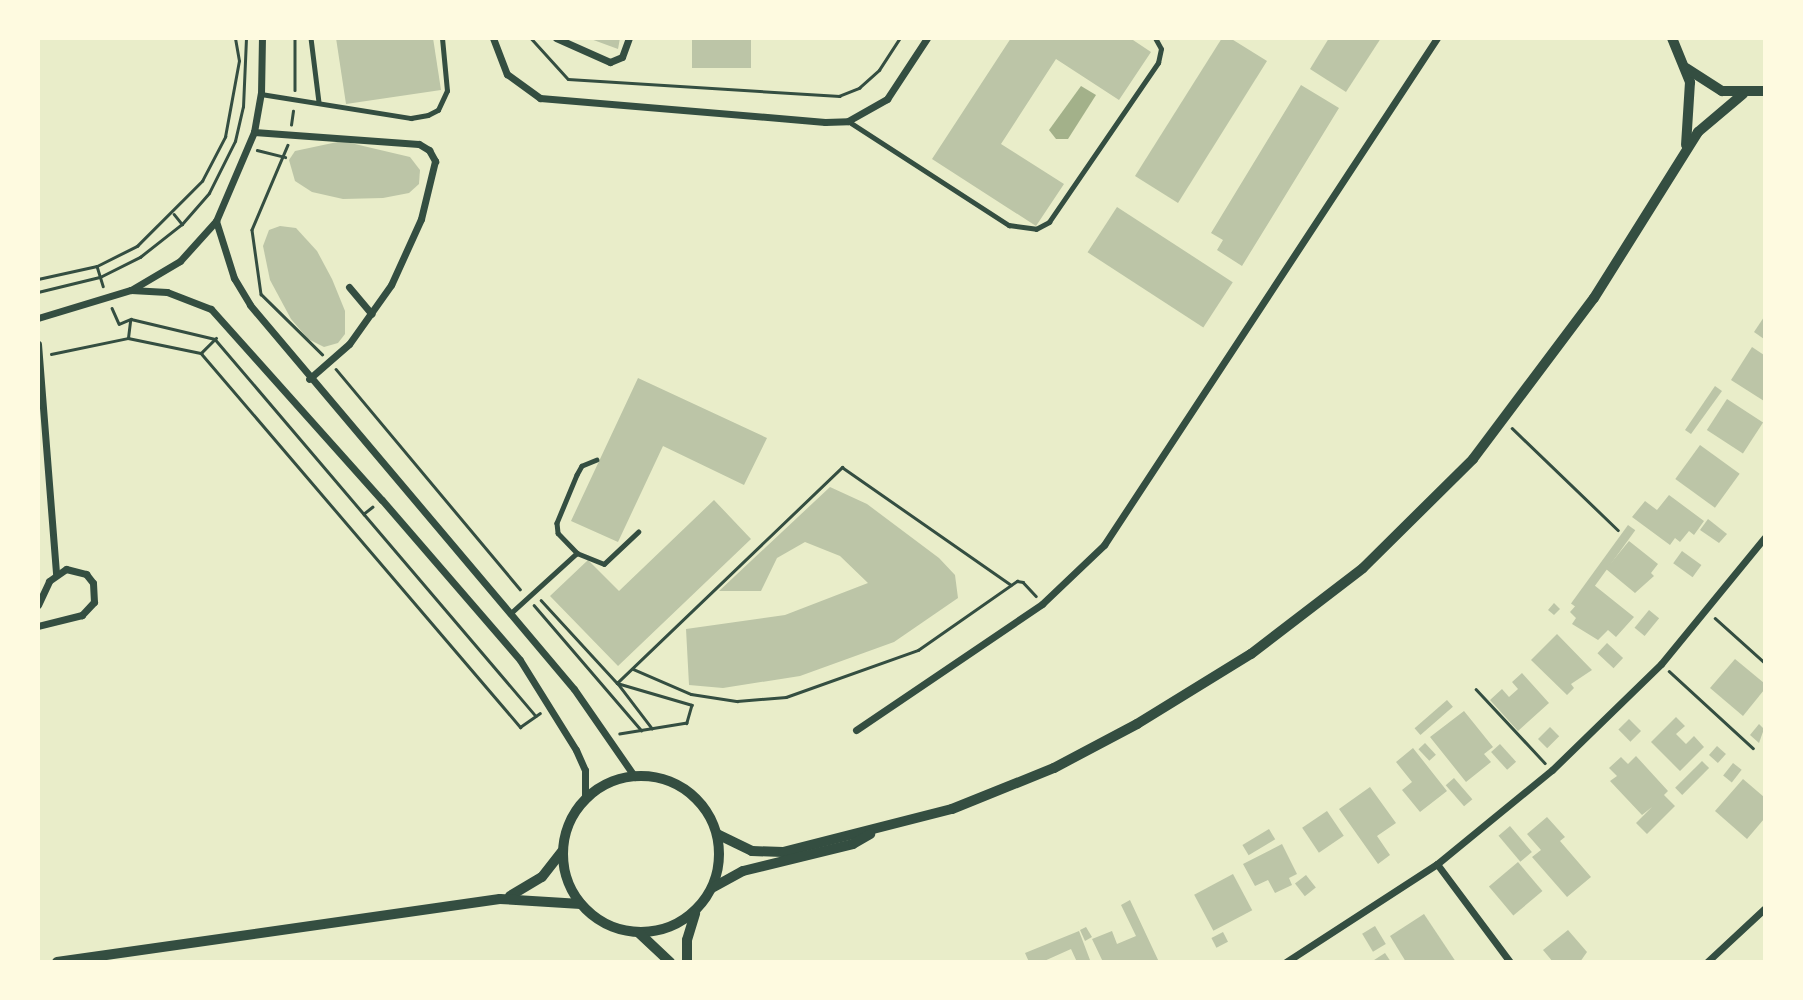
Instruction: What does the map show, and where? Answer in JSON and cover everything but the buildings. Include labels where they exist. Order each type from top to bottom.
[{"type":"street","points":[[38,318],[108,300],[131,290],[180,261],[216,220],[254,132],[261,94],[262,38]]},
{"type":"street","points":[[493,38],[508,74],[540,98],[848,121],[869,113],[887,99],[927,38]]},
{"type":"street","points":[[556,38],[610,62],[622,57],[629,38]]},
{"type":"street","points":[[856,730],[1042,604],[1104,545],[1437,38]]},
{"type":"street","points":[[1672,38],[1686,68],[1691,112],[1682,158]]},
{"type":"street","points":[[1686,68],[1722,92],[1743,94],[1765,91]]},
{"type":"street","points":[[697,909],[668,927],[638,932],[609,925],[581,904],[566,878],[563,849],[571,820],[585,800],[611,782],[635,777],[665,780],[691,794],[717,834],[740,847],[767,853],[873,832],[1016,785],[1137,724],[1208,683],[1363,568],[1445,489],[1504,421],[1594,298],[1708,121],[1743,94]]},
{"type":"street","points":[[254,132],[419,144],[433,155],[432,176],[412,242],[372,314],[329,362],[309,379]]},
{"type":"street","points":[[216,220],[234,278],[309,379],[512,613],[574,689],[603,736],[635,777]]},
{"type":"street","points":[[349,287],[372,314]]},
{"type":"street","points":[[131,290],[167,292],[211,309],[382,499],[504,639],[551,705],[585,770],[585,800]]},
{"type":"street","points":[[38,344],[56,574]]},
{"type":"street","points":[[1286,961],[1437,864],[1552,770],[1661,664],[1765,538]]},
{"type":"street","points":[[38,605],[56,574],[66,569],[86,574],[93,583],[94,602],[74,619],[38,626]]},
{"type":"street","points":[[711,889],[743,872],[853,845],[873,832]]},
{"type":"street","points":[[687,961],[687,940],[697,909],[711,889],[719,862],[717,834]]},
{"type":"street","points":[[500,899],[542,877],[563,849]]},
{"type":"street","points":[[1437,864],[1510,961]]},
{"type":"street","points":[[57,961],[500,899],[581,904]]},
{"type":"street","points":[[1707,961],[1765,909]]},
{"type":"street","points":[[638,932],[670,961]]},
{"type":"lane","points":[[311,38],[319,102]]},
{"type":"lane","points":[[261,94],[411,118],[438,110],[447,91],[442,38]]},
{"type":"lane","points":[[848,121],[1009,225],[1037,229],[1049,222],[1158,63],[1161,49],[1155,38]]},
{"type":"lane","points":[[597,460],[582,466],[557,523],[563,541],[577,553],[599,563],[610,562],[638,532]]},
{"type":"lane","points":[[512,613],[577,553]]},
{"type":"path","points":[[38,279],[97,266],[137,246],[174,214],[202,181],[225,137],[239,61],[236,38]]},
{"type":"path","points":[[38,292],[100,277],[140,257],[182,224],[209,193],[235,141],[247,62],[246,38]]},
{"type":"path","points":[[295,38],[294,98],[286,157],[253,230],[261,294],[329,362],[641,730]]},
{"type":"path","points":[[531,38],[568,79],[839,96],[859,88],[879,69],[901,38]]},
{"type":"path","points":[[239,61],[247,62]]},
{"type":"path","points":[[249,148],[286,157]]},
{"type":"path","points":[[174,214],[182,224]]},
{"type":"path","points":[[97,266],[119,324],[131,319],[215,339],[536,716]]},
{"type":"path","points":[[128,338],[131,319]]},
{"type":"path","points":[[39,356],[128,338],[201,353],[520,727],[551,705]]},
{"type":"path","points":[[1504,421],[1618,530]]},
{"type":"path","points":[[617,683],[842,467],[1011,585]]},
{"type":"path","points":[[364,514],[382,499]]},
{"type":"path","points":[[633,669],[691,694],[737,701],[786,697],[918,650],[1011,585],[1023,582],[1042,604]]},
{"type":"path","points":[[534,592],[617,683],[652,729]]},
{"type":"path","points":[[1707,611],[1765,662]]},
{"type":"path","points":[[1661,664],[1753,748]]},
{"type":"path","points":[[603,736],[687,723],[692,705],[617,683]]},
{"type":"path","points":[[1476,689],[1552,770]]},
{"type":"shaded area","points":[[1081,86],[1096,95],[1068,139],[1056,139],[1049,130]]}]
